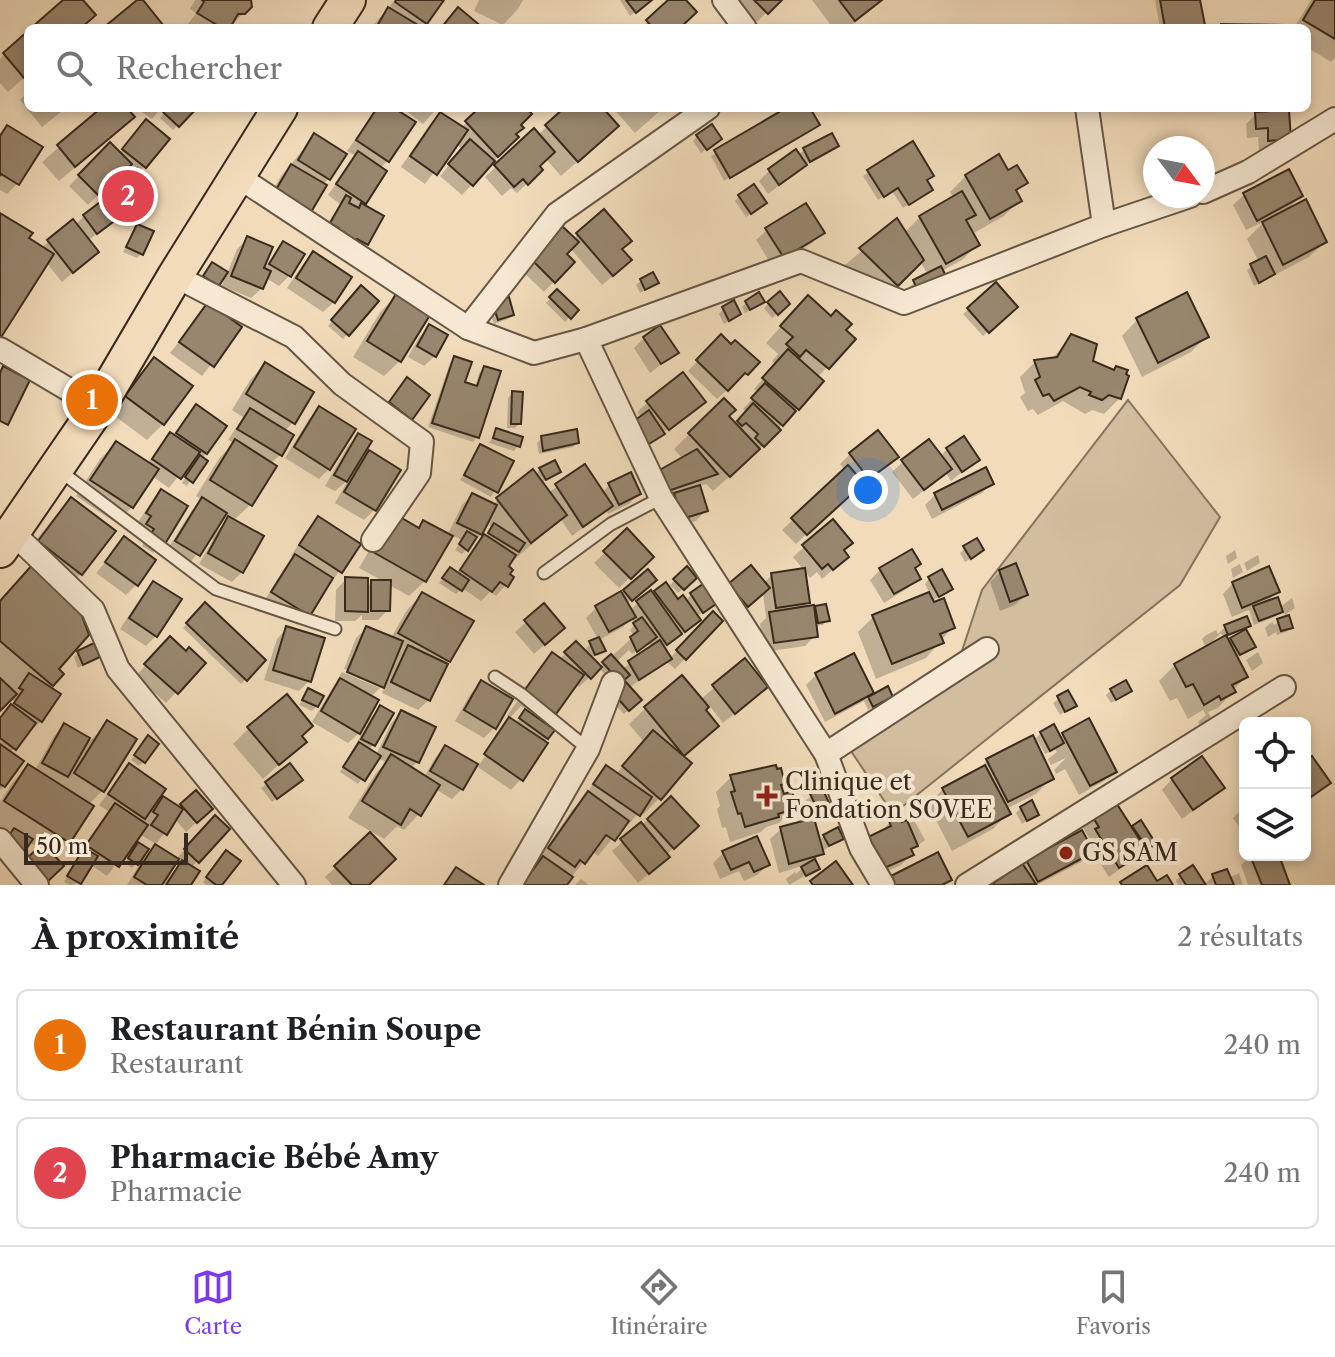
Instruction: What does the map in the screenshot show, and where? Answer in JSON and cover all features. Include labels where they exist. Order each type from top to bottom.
[{"type":"main road","points":[[333,24],[348,0]]},
{"type":"main road","points":[[6,541],[98,407],[277,112]]},
{"type":"street","points":[[724,0],[742,24]]},
{"type":"street","points":[[468,328],[557,214],[702,112]]},
{"type":"street","points":[[1088,112],[1104,225]]},
{"type":"street","points":[[1215,187],[1248,172],[1335,119]]},
{"type":"street","points":[[237,176],[468,328],[534,353],[586,339],[801,261],[904,303],[1154,208]]},
{"type":"street","points":[[175,276],[294,337],[342,384],[422,442],[419,473],[373,540]]},
{"type":"street","points":[[586,339],[661,498],[826,754],[861,848],[883,885]]},
{"type":"street","points":[[0,349],[98,407]]},
{"type":"street","points":[[6,541],[93,610],[118,669],[294,885]]},
{"type":"street","points":[[826,754],[987,649]]},
{"type":"street","points":[[510,885],[588,749],[613,683]]},
{"type":"street","points":[[967,885],[1284,687]]},
{"type":"street","points":[[0,840],[37,885]]},
{"type":"lane","points":[[56,468],[216,589],[335,629]]},
{"type":"lane","points":[[544,573],[611,524],[661,498]]},
{"type":"lane","points":[[495,677],[588,749]]},
{"type":"shaded area","points":[[1128,400],[1220,517],[1180,585],[893,814],[847,745],[958,663],[982,590]]},
{"type":"building","points":[[63,0],[83,0],[96,15],[86,24],[36,24]]},
{"type":"building","points":[[137,0],[143,0],[162,24],[108,24]]},
{"type":"building","points":[[202,0],[251,0],[252,7],[245,14],[238,14],[232,24],[215,24],[197,13],[204,2]]},
{"type":"building","points":[[396,0],[444,0],[427,24]]},
{"type":"building","points":[[626,0],[652,0],[636,13]]},
{"type":"building","points":[[668,0],[686,0],[697,12],[684,24],[650,24],[646,20]]},
{"type":"building","points":[[754,0],[782,0],[768,14]]},
{"type":"building","points":[[839,0],[882,0],[855,21]]},
{"type":"building","points":[[1160,0],[1200,0],[1205,24],[1164,24]]},
{"type":"building","points":[[1315,0],[1335,0],[1335,39],[1303,20]]},
{"type":"building","points":[[388,7],[416,24],[378,24]]},
{"type":"building","points":[[458,7],[478,24],[444,24]]},
{"type":"building","points":[[24,35],[24,78],[3,53]]},
{"type":"building","points":[[96,112],[131,112],[135,117],[75,167],[57,145]]},
{"type":"building","points":[[163,112],[193,112],[179,127]]},
{"type":"building","points":[[374,112],[400,112],[416,122],[389,162],[356,140]]},
{"type":"building","points":[[440,112],[468,130],[437,175],[410,156]]},
{"type":"building","points":[[475,112],[532,114],[521,125],[524,128],[516,134],[519,137],[498,157],[465,121]]},
{"type":"building","points":[[560,112],[607,112],[619,126],[578,162],[545,125]]},
{"type":"building","points":[[779,112],[812,112],[820,125],[730,178],[714,150]]},
{"type":"building","points":[[1255,112],[1289,112],[1291,139],[1268,141],[1268,128],[1256,129]]},
{"type":"building","points":[[146,119],[170,139],[146,168],[122,149]]},
{"type":"building","points":[[712,124],[722,139],[707,150],[696,135]]},
{"type":"building","points":[[7,125],[43,147],[19,185],[0,176],[0,136]]},
{"type":"building","points":[[534,128],[555,152],[540,166],[543,170],[528,185],[523,179],[514,187],[494,165]]},
{"type":"building","points":[[314,133],[347,154],[330,180],[298,160]]},
{"type":"building","points":[[832,133],[839,146],[810,162],[803,148]]},
{"type":"building","points":[[470,139],[495,161],[473,186],[448,164]]},
{"type":"building","points":[[913,141],[934,176],[927,180],[933,190],[909,205],[898,188],[884,197],[867,170]]},
{"type":"building","points":[[110,142],[132,164],[100,197],[78,175]]},
{"type":"building","points":[[796,149],[807,165],[779,185],[768,169]]},
{"type":"building","points":[[358,151],[387,171],[366,204],[336,184]]},
{"type":"building","points":[[999,154],[1008,170],[1017,165],[1028,183],[1016,190],[1022,201],[990,219],[965,175]]},
{"type":"building","points":[[291,164],[327,185],[310,214],[274,193]]},
{"type":"building","points":[[137,168],[155,190],[140,202],[122,180]]},
{"type":"building","points":[[1289,169],[1303,196],[1257,221],[1243,193]]},
{"type":"building","points":[[754,184],[767,203],[751,214],[738,195]]},
{"type":"building","points":[[962,191],[976,215],[966,220],[980,245],[946,264],[919,216]]},
{"type":"building","points":[[346,195],[351,198],[349,203],[359,208],[361,203],[384,216],[368,245],[357,239],[354,243],[336,233],[339,228],[330,223]]},
{"type":"building","points":[[107,197],[121,216],[97,234],[83,215]]},
{"type":"building","points":[[1306,199],[1327,242],[1283,265],[1262,222]]},
{"type":"building","points":[[806,203],[825,233],[784,258],[765,228]]},
{"type":"building","points":[[604,209],[632,241],[622,249],[632,260],[613,276],[576,233]]},
{"type":"building","points":[[0,213],[33,233],[29,238],[54,254],[0,339]]},
{"type":"building","points":[[897,218],[924,260],[898,286],[859,248]]},
{"type":"building","points":[[73,219],[99,252],[73,273],[47,240]]},
{"type":"building","points":[[137,224],[154,231],[143,255],[126,247]]},
{"type":"building","points":[[561,225],[579,242],[567,254],[575,262],[555,283],[530,258]]},
{"type":"building","points":[[247,236],[273,247],[264,268],[271,271],[263,289],[231,276]]},
{"type":"building","points":[[283,241],[305,254],[291,277],[269,264]]},
{"type":"building","points":[[313,251],[352,277],[335,303],[296,278]]},
{"type":"building","points":[[1266,256],[1275,274],[1259,283],[1250,264]]},
{"type":"building","points":[[212,262],[228,272],[219,286],[203,276]]},
{"type":"building","points":[[941,266],[946,276],[918,291],[913,280]]},
{"type":"building","points":[[653,272],[659,283],[645,290],[640,279]]},
{"type":"building","points":[[996,282],[1018,307],[989,333],[967,308]]},
{"type":"building","points":[[361,285],[379,301],[349,336],[331,320]]},
{"type":"building","points":[[557,289],[579,310],[571,319],[549,297]]},
{"type":"building","points":[[780,291],[790,304],[778,315],[767,302]]},
{"type":"building","points":[[759,292],[765,302],[750,310],[745,301]]},
{"type":"building","points":[[1187,292],[1209,337],[1158,363],[1136,318]]},
{"type":"building","points":[[396,294],[430,315],[401,362],[367,341]]},
{"type":"building","points":[[808,295],[831,316],[836,310],[852,324],[846,330],[856,339],[829,369],[806,350],[800,357],[786,344],[793,337],[780,326]]},
{"type":"building","points":[[509,297],[514,315],[498,320],[492,302]]},
{"type":"building","points":[[734,300],[741,314],[729,321],[722,307]]},
{"type":"building","points":[[208,302],[242,327],[214,367],[179,342]]},
{"type":"building","points":[[429,324],[448,335],[436,357],[417,346]]},
{"type":"building","points":[[660,325],[679,353],[661,364],[643,337]]},
{"type":"building","points":[[721,334],[731,344],[735,340],[760,362],[728,391],[696,360]]},
{"type":"building","points":[[1071,334],[1097,344],[1093,361],[1114,370],[1116,366],[1128,370],[1121,399],[1109,395],[1102,400],[1080,387],[1054,401],[1049,394],[1043,396],[1035,380],[1040,377],[1034,360],[1057,357]]},
{"type":"building","points":[[788,349],[824,381],[799,410],[762,378]]},
{"type":"building","points":[[454,356],[472,362],[465,382],[477,386],[484,366],[501,371],[479,438],[432,423]]},
{"type":"building","points":[[154,357],[193,386],[164,425],[125,396]]},
{"type":"building","points":[[265,362],[314,392],[295,424],[246,394]]},
{"type":"building","points":[[3,366],[30,380],[8,425],[0,421],[0,373]]},
{"type":"building","points":[[683,372],[706,402],[669,430],[646,401]]},
{"type":"building","points":[[407,377],[430,395],[412,420],[389,402]]},
{"type":"building","points":[[765,383],[796,411],[783,426],[751,398]]},
{"type":"building","points":[[512,391],[523,392],[521,424],[511,424]]},
{"type":"building","points":[[724,398],[736,410],[729,416],[760,449],[730,477],[688,433]]},
{"type":"building","points":[[753,403],[781,430],[764,447],[755,438],[758,434],[746,423],[742,426],[737,421]]},
{"type":"building","points":[[196,404],[227,426],[207,454],[176,433]]},
{"type":"building","points":[[319,406],[356,429],[330,470],[294,447]]},
{"type":"building","points":[[250,408],[294,435],[282,456],[237,429]]},
{"type":"building","points":[[649,410],[665,434],[649,444],[634,421]]},
{"type":"building","points":[[496,428],[523,437],[520,447],[493,438]]},
{"type":"building","points":[[577,429],[579,443],[543,451],[541,436]]},
{"type":"building","points":[[878,430],[899,457],[869,479],[849,453]]},
{"type":"building","points":[[170,432],[200,452],[181,479],[152,459]]},
{"type":"building","points":[[358,433],[372,441],[347,482],[334,475]]},
{"type":"building","points":[[964,436],[980,460],[962,472],[946,448]]},
{"type":"building","points":[[235,439],[277,466],[252,506],[210,480]]},
{"type":"building","points":[[929,439],[952,469],[924,490],[901,460]]},
{"type":"building","points":[[116,441],[159,469],[133,508],[90,480]]},
{"type":"building","points":[[480,444],[514,461],[498,493],[464,475]]},
{"type":"building","points":[[697,449],[718,474],[668,491],[656,472]]},
{"type":"building","points":[[369,450],[401,470],[376,511],[344,492]]},
{"type":"building","points":[[200,455],[208,461],[193,483],[185,477]]},
{"type":"building","points":[[555,460],[561,472],[546,480],[539,468]]},
{"type":"building","points":[[585,464],[613,506],[583,527],[555,484]]},
{"type":"building","points":[[848,465],[864,483],[807,535],[791,518]]},
{"type":"building","points":[[986,467],[994,484],[942,510],[934,493]]},
{"type":"building","points":[[533,469],[567,515],[531,543],[496,498]]},
{"type":"building","points":[[631,472],[641,494],[619,505],[608,483]]},
{"type":"building","points":[[700,485],[708,511],[682,519],[674,493]]},
{"type":"building","points":[[161,489],[188,506],[165,544],[150,535],[154,529],[146,524],[151,516],[146,513]]},
{"type":"building","points":[[472,493],[497,505],[482,535],[457,523]]},
{"type":"building","points":[[71,497],[116,531],[82,575],[38,541]]},
{"type":"building","points":[[202,497],[227,513],[200,556],[175,541]]},
{"type":"building","points":[[395,514],[419,528],[423,520],[453,536],[426,582],[373,552]]},
{"type":"building","points":[[228,516],[264,536],[243,573],[208,553]]},
{"type":"building","points":[[318,516],[361,544],[342,573],[299,545]]},
{"type":"building","points":[[833,519],[853,543],[844,550],[849,557],[833,570],[828,564],[822,569],[802,545]]},
{"type":"building","points":[[494,523],[525,543],[519,552],[488,533]]},
{"type":"building","points":[[627,528],[654,557],[631,579],[603,551]]},
{"type":"building","points":[[467,531],[477,537],[468,551],[459,544]]},
{"type":"building","points":[[484,534],[516,555],[509,566],[513,570],[510,574],[514,577],[508,587],[500,582],[492,592],[460,570]]},
{"type":"building","points":[[124,536],[156,560],[138,586],[105,562]]},
{"type":"building","points":[[977,538],[984,550],[971,559],[963,546]]},
{"type":"building","points":[[912,549],[921,564],[915,568],[921,579],[894,594],[879,568]]},
{"type":"building","points":[[295,554],[333,578],[310,616],[271,592]]},
{"type":"building","points":[[1016,563],[1028,595],[1010,602],[999,570]]},
{"type":"building","points":[[33,564],[78,605],[89,635],[59,669],[64,674],[53,686],[0,641],[0,601]]},
{"type":"building","points":[[751,565],[770,588],[748,607],[728,584]]},
{"type":"building","points":[[687,566],[697,578],[684,590],[673,579]]},
{"type":"building","points":[[1269,566],[1280,592],[1242,608],[1232,582]]},
{"type":"building","points":[[450,567],[469,580],[462,591],[442,578]]},
{"type":"building","points":[[805,568],[810,603],[776,608],[771,573]]},
{"type":"building","points":[[648,569],[657,580],[632,601],[623,590]]},
{"type":"building","points":[[942,569],[953,589],[939,597],[928,577]]},
{"type":"building","points":[[345,577],[368,578],[368,612],[345,611]]},
{"type":"building","points":[[371,580],[391,580],[390,611],[371,611]]},
{"type":"building","points":[[153,581],[182,599],[157,637],[129,618]]},
{"type":"building","points":[[666,582],[678,599],[683,595],[701,620],[685,632],[654,591]]},
{"type":"building","points":[[703,584],[716,604],[703,613],[690,593]]},
{"type":"building","points":[[651,590],[682,634],[667,645],[636,601]]},
{"type":"building","points":[[621,591],[636,617],[609,632],[595,606]]},
{"type":"building","points":[[422,592],[474,621],[450,662],[398,633]]},
{"type":"building","points":[[929,592],[934,602],[944,598],[955,628],[940,634],[944,643],[892,664],[872,615]]},
{"type":"building","points":[[1278,597],[1283,612],[1259,621],[1253,606]]},
{"type":"building","points":[[205,602],[266,660],[247,681],[186,623]]},
{"type":"building","points":[[544,603],[565,628],[545,645],[524,620]]},
{"type":"building","points":[[826,604],[830,621],[818,623],[815,606]]},
{"type":"building","points":[[814,605],[818,637],[774,643],[769,612]]},
{"type":"building","points":[[713,611],[723,621],[686,660],[676,650]]},
{"type":"building","points":[[1289,615],[1293,628],[1281,631],[1277,619]]},
{"type":"building","points":[[1247,616],[1251,626],[1228,635],[1224,625]]},
{"type":"building","points":[[642,617],[657,637],[637,652],[630,637],[638,631],[633,623]]},
{"type":"building","points":[[286,626],[325,638],[311,682],[273,670]]},
{"type":"building","points":[[366,626],[403,641],[384,688],[347,672]]},
{"type":"building","points":[[1246,629],[1256,647],[1240,655],[1230,638]]},
{"type":"building","points":[[1226,635],[1248,677],[1232,685],[1236,692],[1221,700],[1219,696],[1204,705],[1193,684],[1186,687],[1174,664]]},
{"type":"building","points":[[170,636],[186,651],[189,647],[206,663],[178,694],[144,664]]},
{"type":"building","points":[[599,637],[606,651],[595,655],[589,641]]},
{"type":"building","points":[[660,640],[672,659],[639,680],[628,661]]},
{"type":"building","points":[[576,641],[602,667],[591,679],[564,652]]},
{"type":"building","points":[[94,643],[100,657],[83,665],[77,651]]},
{"type":"building","points":[[408,645],[448,664],[430,701],[391,682]]},
{"type":"building","points":[[552,652],[584,675],[556,714],[524,691]]},
{"type":"building","points":[[854,653],[874,693],[835,714],[815,673]]},
{"type":"building","points":[[611,654],[630,675],[621,683],[602,662]]},
{"type":"building","points":[[745,658],[768,687],[735,714],[712,685]]},
{"type":"building","points":[[29,673],[61,694],[42,722],[14,703]]},
{"type":"building","points":[[682,675],[709,707],[706,710],[719,726],[684,756],[644,707]]},
{"type":"building","points":[[0,678],[17,694],[0,711]]},
{"type":"building","points":[[340,678],[379,700],[360,734],[321,711]]},
{"type":"building","points":[[481,680],[513,699],[496,729],[464,710]]},
{"type":"building","points":[[1126,680],[1132,691],[1116,700],[1110,689]]},
{"type":"building","points":[[625,681],[642,700],[629,711],[613,693]]},
{"type":"building","points":[[888,686],[893,697],[873,707],[868,697]]},
{"type":"building","points":[[308,688],[324,696],[318,707],[302,700]]},
{"type":"building","points":[[1068,690],[1077,706],[1065,712],[1057,696]]},
{"type":"building","points":[[287,694],[313,726],[302,736],[307,742],[279,765],[247,727]]},
{"type":"building","points":[[11,704],[36,723],[16,750],[0,738],[0,718]]},
{"type":"building","points":[[380,705],[394,713],[375,746],[361,739]]},
{"type":"building","points":[[525,709],[555,730],[548,739],[519,718]]},
{"type":"building","points":[[401,710],[436,727],[419,763],[383,747]]},
{"type":"building","points":[[509,717],[548,743],[523,781],[484,754]]},
{"type":"building","points":[[1089,718],[1117,772],[1090,786],[1062,733]]},
{"type":"building","points":[[107,720],[137,739],[104,792],[74,773]]},
{"type":"building","points":[[64,723],[90,738],[68,777],[42,763]]},
{"type":"building","points":[[1054,724],[1064,743],[1050,751],[1040,732]]},
{"type":"building","points":[[653,730],[692,763],[661,800],[622,766]]},
{"type":"building","points":[[148,735],[159,744],[145,763],[134,755]]},
{"type":"building","points":[[1033,735],[1054,779],[1008,802],[986,759]]},
{"type":"building","points":[[359,742],[381,756],[365,781],[343,767]]},
{"type":"building","points":[[0,744],[24,761],[5,787],[0,784]]},
{"type":"building","points":[[445,745],[478,764],[463,790],[430,771]]},
{"type":"building","points":[[391,754],[440,785],[421,816],[410,809],[401,825],[362,801]]},
{"type":"building","points":[[1202,756],[1225,788],[1193,810],[1171,778]]},
{"type":"building","points":[[1311,757],[1331,783],[1311,797],[1311,789]]},
{"type":"building","points":[[129,763],[166,789],[145,819],[108,794]]},
{"type":"building","points":[[290,763],[303,780],[277,799],[265,782]]},
{"type":"building","points":[[28,764],[94,806],[70,843],[4,801]]},
{"type":"building","points":[[606,765],[652,797],[640,816],[593,784]]},
{"type":"building","points":[[776,765],[777,769],[781,768],[784,794],[792,791],[797,808],[745,827],[731,792],[735,791],[730,775]]},
{"type":"building","points":[[985,765],[1011,814],[968,837],[942,788]]},
{"type":"building","points":[[822,788],[832,809],[821,816],[810,794]]},
{"type":"building","points":[[196,790],[213,809],[197,823],[180,804]]},
{"type":"building","points":[[588,791],[629,821],[615,841],[606,835],[585,864],[580,860],[575,867],[548,848]]},
{"type":"building","points":[[163,796],[183,809],[167,835],[151,825],[158,815],[153,812]]},
{"type":"building","points":[[671,796],[699,826],[674,849],[647,819]]},
{"type":"building","points":[[1032,800],[1039,815],[1027,821],[1020,807]]},
{"type":"building","points":[[1115,801],[1147,851],[1119,868],[1095,829],[1099,827],[1092,816]]},
{"type":"building","points":[[115,803],[148,825],[119,867],[86,845]]},
{"type":"building","points":[[215,815],[230,829],[199,863],[184,849]]},
{"type":"building","points":[[899,816],[902,822],[907,820],[918,846],[911,849],[914,855],[880,870],[866,838],[891,826],[889,821]]},
{"type":"building","points":[[814,818],[824,854],[789,864],[780,827]]},
{"type":"building","points":[[1141,820],[1156,844],[1148,849],[1132,826]]},
{"type":"building","points":[[641,822],[670,857],[649,874],[620,839]]},
{"type":"building","points":[[838,827],[844,839],[829,846],[823,835]]},
{"type":"building","points":[[14,828],[33,839],[25,851],[6,840]]},
{"type":"building","points":[[1082,830],[1094,852],[1038,882],[1026,860]]},
{"type":"building","points":[[370,832],[396,859],[369,885],[352,885],[334,866]]},
{"type":"building","points":[[757,836],[770,865],[754,872],[749,862],[731,870],[722,851]]},
{"type":"building","points":[[138,842],[149,849],[138,865],[128,858]]},
{"type":"building","points":[[43,843],[64,866],[45,884],[24,861]]},
{"type":"building","points":[[155,844],[179,859],[162,885],[147,885],[134,877]]},
{"type":"building","points":[[84,848],[98,856],[81,884],[67,876]]},
{"type":"building","points":[[226,850],[241,861],[222,885],[216,885],[206,877]]},
{"type":"building","points":[[938,852],[952,880],[942,885],[888,885],[885,879]]},
{"type":"building","points":[[543,856],[573,877],[567,885],[522,885]]},
{"type":"building","points":[[815,859],[820,869],[806,876],[801,867]]},
{"type":"building","points":[[182,860],[200,871],[191,885],[166,885]]},
{"type":"building","points":[[836,861],[853,885],[813,885],[810,881]]},
{"type":"building","points":[[1252,861],[1281,861],[1290,885],[1262,885]]},
{"type":"building","points":[[1022,863],[1036,884],[991,885]]},
{"type":"building","points":[[1147,865],[1157,881],[1167,875],[1173,885],[1122,885],[1120,882]]},
{"type":"building","points":[[1193,865],[1206,885],[1186,885],[1179,874]]},
{"type":"building","points":[[456,867],[484,885],[444,885]]},
{"type":"building","points":[[1227,869],[1234,885],[1216,885],[1212,874]]},
{"type":"place","name":"Pharmacie Bébé Amy","points":[[128,196]]},
{"type":"place","name":"Restaurant Bénin Soupe","points":[[92,400]]},
{"type":"place","name":"Clinique et Fondation SOVEE","points":[[767,796]]},
{"type":"place","name":"GS SAM","points":[[1066,853]]}]
